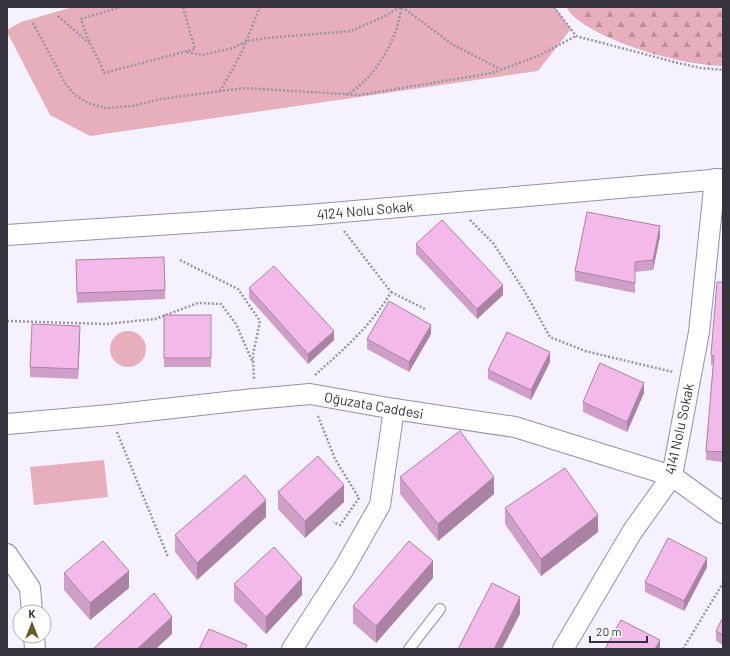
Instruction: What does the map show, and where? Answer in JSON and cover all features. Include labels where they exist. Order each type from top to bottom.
[{"type":"street","name":"4124 Nolu Sokak","points":[[7,235],[330,213],[719,179]]},
{"type":"street","name":"4141 Nolu Sokak","points":[[563,649],[632,532],[672,476],[699,332],[719,179]]},
{"type":"street","name":"Oğuzata Caddesi","points":[[7,424],[310,394],[394,409],[515,427],[672,476],[723,513]]},
{"type":"street","points":[[292,649],[343,570],[380,505],[394,409]]},
{"type":"street","points":[[7,554],[30,588],[31,604]]},
{"type":"lane","points":[[409,649],[440,609]]},
{"type":"path","points":[[89,43],[81,19],[121,7]]},
{"type":"path","points":[[58,16],[89,43],[95,52],[104,73],[195,49],[183,7]]},
{"type":"path","points":[[219,92],[247,41],[260,7]]},
{"type":"path","points":[[187,52],[202,55],[233,48],[247,41],[351,31],[383,17],[401,7]]},
{"type":"path","points":[[401,7],[452,44],[501,70]]},
{"type":"path","points":[[346,95],[365,82],[383,56],[398,28],[401,7]]},
{"type":"path","points":[[554,7],[576,36],[678,63],[700,68],[723,70]]},
{"type":"path","points":[[33,23],[65,83],[75,95],[96,106],[106,108],[132,106],[161,99],[244,88],[346,95],[360,95],[402,89],[492,73],[538,56],[576,36]]},
{"type":"path","points":[[452,203],[493,243],[525,292],[550,337],[585,351],[690,377]]},
{"type":"path","points":[[330,213],[391,292],[425,309]]},
{"type":"path","points":[[180,260],[238,289],[260,321],[253,355],[254,399]]},
{"type":"path","points":[[333,522],[340,525],[359,498],[335,459],[310,394],[314,376],[349,344],[376,315],[391,292]]},
{"type":"path","points":[[7,321],[106,324],[155,319],[198,303],[221,304],[236,324],[253,363]]},
{"type":"path","points":[[110,415],[168,557]]},
{"type":"path","points":[[684,649],[723,582]]},
{"type":"green space","points":[[73,7],[555,7],[571,29],[538,71],[90,136],[50,115],[7,32],[7,30],[21,22]]},
{"type":"green space","points":[[566,7],[723,7],[723,66],[706,65],[668,58],[609,38],[576,19]]},
{"type":"green space","points":[[132,331],[141,336],[145,342],[145,356],[141,362],[132,367],[124,367],[115,362],[111,356],[110,345],[115,336],[121,332]]},
{"type":"green space","points":[[104,460],[108,497],[34,505],[30,467]]},
{"type":"building","points":[[587,212],[660,226],[653,260],[635,262],[635,283],[575,271]]},
{"type":"building","points":[[442,220],[503,285],[477,309],[416,244]]},
{"type":"building","points":[[164,257],[165,290],[77,293],[76,260]]},
{"type":"building","points":[[274,266],[334,331],[308,354],[249,288]]},
{"type":"building","points":[[717,282],[723,282],[723,452],[706,451],[714,356],[711,355]]},
{"type":"building","points":[[389,301],[431,325],[409,362],[367,339]]},
{"type":"building","points":[[164,315],[211,315],[211,358],[164,358]]},
{"type":"building","points":[[32,324],[80,326],[78,369],[30,367]]},
{"type":"building","points":[[507,332],[550,352],[531,390],[488,370]]},
{"type":"building","points":[[600,363],[644,383],[627,422],[583,402]]},
{"type":"building","points":[[460,431],[494,477],[438,524],[400,477]]},
{"type":"building","points":[[318,456],[344,485],[305,521],[278,492]]},
{"type":"building","points":[[565,468],[598,515],[541,559],[505,508]]},
{"type":"building","points":[[245,475],[266,500],[197,563],[175,535]]},
{"type":"building","points":[[668,538],[707,558],[684,601],[645,582]]},
{"type":"building","points":[[103,541],[129,571],[90,603],[64,573]]},
{"type":"building","points":[[409,541],[433,561],[376,626],[353,606]]},
{"type":"building","points":[[274,547],[302,578],[266,617],[234,584]]},
{"type":"building","points":[[492,583],[520,597],[494,649],[458,649]]},
{"type":"building","points":[[154,593],[172,617],[137,649],[93,649]]},
{"type":"building","points":[[723,617],[723,635],[716,631]]},
{"type":"building","points":[[621,620],[660,640],[655,649],[605,649]]},
{"type":"building","points":[[209,629],[247,645],[245,649],[199,649]]}]
